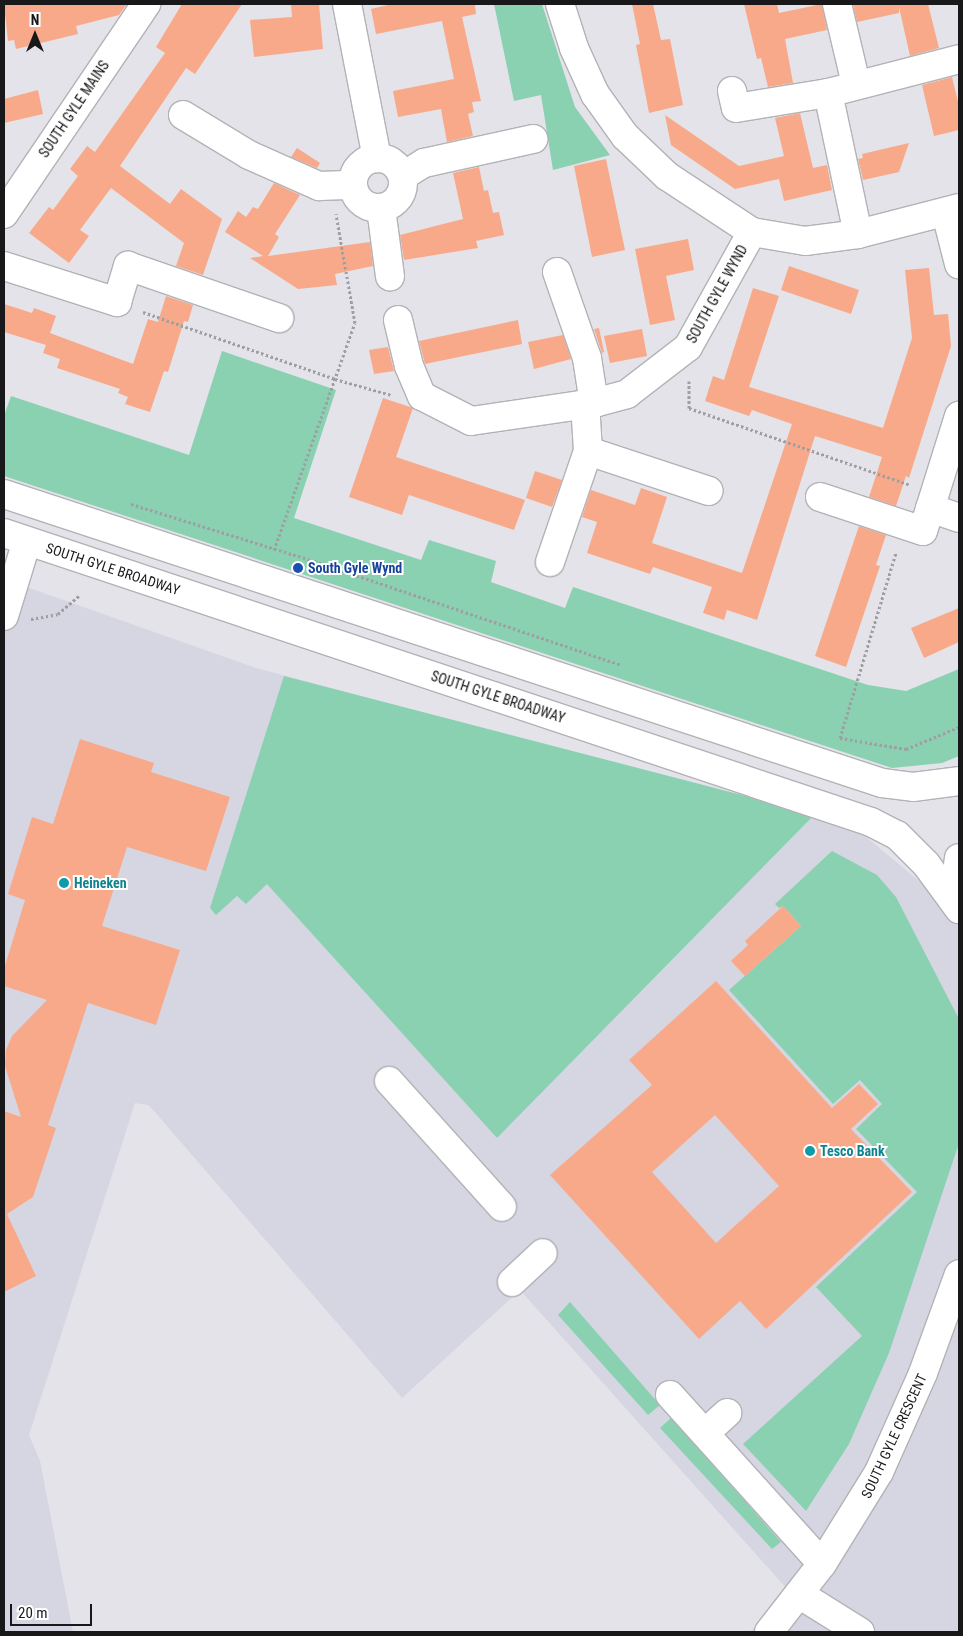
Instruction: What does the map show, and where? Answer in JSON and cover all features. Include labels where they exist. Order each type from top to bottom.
[{"type":"street","name":"SOUTH GYLE MAINS","points":[[4,214],[146,4]]},
{"type":"street","points":[[347,4],[376,158]]},
{"type":"street","name":"SOUTH GYLE WYND","points":[[560,4],[574,48],[595,94],[625,136],[667,176],[752,232],[805,241],[858,234],[953,210],[959,264]]},
{"type":"street","points":[[837,4],[856,84]]},
{"type":"street","points":[[732,91],[736,108],[828,93],[856,84],[959,60]]},
{"type":"street","points":[[828,93],[858,234]]},
{"type":"street","points":[[183,115],[248,155],[319,186],[342,186],[368,206],[381,208],[394,203],[403,191],[403,176],[398,166],[376,158],[364,162],[342,186]]},
{"type":"street","points":[[403,176],[424,163],[533,138]]},
{"type":"street","points":[[4,179],[32,171]]},
{"type":"street","points":[[381,208],[390,276]]},
{"type":"street","name":"SOUTH GYLE WYND","points":[[422,396],[471,421],[590,403],[627,394],[688,347],[752,232]]},
{"type":"street","points":[[4,266],[117,302],[128,266],[279,318]]},
{"type":"street","points":[[550,562],[588,451],[590,403],[587,358],[557,272]]},
{"type":"street","points":[[398,320],[409,366],[422,396]]},
{"type":"street","points":[[923,514],[959,416]]},
{"type":"street","points":[[588,451],[709,491]]},
{"type":"street","points":[[4,494],[882,782],[913,787],[959,781]]},
{"type":"street","points":[[820,497],[959,518]]},
{"type":"street","points":[[4,614],[16,537]]},
{"type":"street","name":"SOUTH GYLE BROADWAY","points":[[16,537],[871,822],[897,835],[926,864],[959,909]]},
{"type":"street","points":[[959,858],[959,901]]},
{"type":"street","points":[[388,1081],[502,1207]]},
{"type":"street","points":[[512,1282],[543,1254]]},
{"type":"street","name":"SOUTH GYLE CRESCENT","points":[[768,1632],[822,1564],[879,1472],[923,1373],[959,1274]]},
{"type":"street","points":[[670,1394],[822,1564]]},
{"type":"street","points":[[704,1433],[727,1413]]},
{"type":"street","points":[[799,1594],[860,1632]]},
{"type":"path","points":[[274,550],[355,323],[342,186]]},
{"type":"path","points":[[117,302],[335,379],[403,398],[422,396]]},
{"type":"path","points":[[688,347],[689,408],[923,514],[840,738]]},
{"type":"path","points":[[124,502],[626,667]]},
{"type":"path","points":[[4,614],[33,619],[58,614],[79,596]]},
{"type":"path","points":[[830,734],[840,738],[906,749],[959,726]]},
{"type":"shaded area","points":[[4,579],[256,668],[854,827],[959,914],[959,1632],[750,1632],[788,1590],[520,1290],[402,1398],[154,1111],[148,1105],[135,1103],[29,1435],[40,1461],[73,1632],[4,1632]]},
{"type":"green space","points":[[494,4],[542,4],[575,107],[610,155],[553,170],[541,95],[514,101]]},
{"type":"green space","points":[[222,351],[336,390],[294,518],[421,560],[429,540],[496,561],[491,582],[565,608],[573,587],[868,685],[906,691],[959,669],[959,756],[942,763],[892,768],[4,476],[4,416],[11,396],[189,455]]},
{"type":"green space","points":[[284,676],[815,814],[497,1138],[267,884],[246,904],[237,896],[216,915],[210,908]]},
{"type":"green space","points":[[832,851],[877,875],[896,897],[959,1019],[959,1143],[889,1353],[849,1444],[806,1511],[743,1444],[862,1336],[816,1287],[917,1192],[856,1129],[882,1104],[860,1080],[833,1104],[729,990],[801,926],[783,906],[779,908],[775,904]]},
{"type":"green space","points":[[570,1302],[660,1405],[648,1415],[558,1315]]},
{"type":"green space","points":[[671,1418],[781,1542],[772,1549],[660,1428]]},
{"type":"building","points":[[4,4],[127,4],[119,15],[76,26],[78,34],[16,49],[14,40],[8,41]]},
{"type":"building","points":[[182,4],[242,4],[195,74],[186,68],[120,166],[170,204],[181,189],[222,219],[203,275],[176,266],[184,243],[111,188],[80,230],[89,236],[69,263],[29,233],[49,207],[53,210],[78,176],[70,169],[87,146],[95,152],[165,53],[156,47]]},
{"type":"building","points":[[319,4],[323,49],[254,57],[250,20],[292,17],[291,5]]},
{"type":"building","points":[[392,4],[475,4],[476,14],[462,17],[481,101],[472,102],[474,112],[468,114],[473,136],[447,142],[441,109],[398,117],[393,91],[454,79],[442,21],[376,34],[371,9]]},
{"type":"building","points":[[632,4],[653,4],[661,40],[670,39],[683,105],[649,113],[636,45],[640,44]]},
{"type":"building","points":[[744,4],[777,4],[779,13],[822,4],[827,30],[785,39],[793,83],[768,87],[761,58],[757,59]]},
{"type":"building","points":[[853,4],[928,4],[939,48],[910,56],[899,7],[899,13],[857,22]]},
{"type":"building","points":[[952,77],[959,106],[959,130],[934,136],[922,85]]},
{"type":"building","points":[[38,90],[43,114],[4,123],[4,99]]},
{"type":"building","points":[[800,113],[813,168],[827,165],[832,190],[784,201],[779,179],[735,189],[671,145],[665,115],[739,166],[784,156],[775,118]]},
{"type":"building","points":[[909,143],[899,172],[863,180],[858,159],[863,158],[862,154]]},
{"type":"building","points":[[297,148],[320,163],[317,168],[291,157]]},
{"type":"building","points":[[606,159],[625,250],[592,257],[574,166]]},
{"type":"building","points":[[479,167],[484,191],[488,190],[493,213],[499,212],[504,235],[476,241],[478,248],[404,260],[400,235],[463,219],[453,173]]},
{"type":"building","points":[[274,183],[300,195],[275,234],[279,237],[268,256],[370,242],[373,266],[335,274],[337,285],[298,289],[250,258],[263,256],[225,232],[238,211],[246,217],[253,207],[258,209]]},
{"type":"building","points":[[688,239],[694,270],[666,276],[675,320],[650,325],[635,249]]},
{"type":"building","points":[[789,266],[859,290],[851,314],[781,290]]},
{"type":"building","points":[[929,268],[934,315],[948,314],[951,346],[909,478],[906,476],[896,506],[869,497],[882,457],[815,436],[757,620],[727,610],[724,620],[703,613],[712,587],[653,567],[650,574],[587,553],[597,522],[582,517],[591,490],[635,505],[641,488],[667,497],[652,543],[742,573],[792,424],[752,410],[749,416],[705,401],[713,376],[724,380],[753,288],[779,296],[749,387],[883,428],[912,338],[905,270]]},
{"type":"building","points":[[166,296],[193,305],[188,322],[184,321],[168,372],[164,371],[150,412],[125,404],[128,397],[118,393],[120,389],[57,368],[60,359],[43,353],[46,345],[4,332],[4,304],[32,313],[34,308],[56,316],[50,333],[133,364],[148,319],[158,322]]},
{"type":"building","points":[[518,320],[522,344],[425,364],[419,341]]},
{"type":"building","points":[[599,328],[604,352],[602,353],[594,329]]},
{"type":"building","points":[[642,329],[647,356],[610,363],[604,336]]},
{"type":"building","points":[[563,335],[571,359],[534,369],[528,342]]},
{"type":"building","points":[[388,347],[394,371],[374,374],[369,350]]},
{"type":"building","points":[[383,398],[413,408],[396,457],[525,500],[514,530],[409,495],[402,515],[349,497]]},
{"type":"building","points":[[535,471],[562,480],[552,507],[526,498]]},
{"type":"building","points":[[859,526],[886,535],[876,565],[880,566],[846,667],[815,656]]},
{"type":"building","points":[[959,608],[959,642],[924,658],[911,628]]},
{"type":"building","name":"Heineken","points":[[80,739],[154,763],[151,772],[230,797],[206,871],[127,847],[102,926],[180,950],[156,1025],[88,1003],[48,1125],[56,1128],[33,1197],[7,1214],[36,1276],[4,1292],[4,1111],[21,1117],[5,1066],[6,1050],[12,1036],[47,1000],[4,986],[4,969],[25,900],[8,894],[32,817],[53,824]]},
{"type":"building","points":[[783,906],[801,926],[745,976],[731,961],[748,945],[745,941]]},
{"type":"building","name":"Tesco Bank","points":[[716,981],[832,1108],[859,1084],[878,1104],[851,1129],[912,1192],[766,1329],[740,1301],[699,1339],[550,1175],[652,1085],[629,1060]],"holes":[[[715,1115],[779,1186],[716,1243],[652,1172]]]},
{"type":"place","name":"South Gyle Wynd","points":[[298,568]]},
{"type":"place","name":"Heineken","points":[[64,883]]},
{"type":"place","name":"Tesco Bank","points":[[810,1151]]}]
